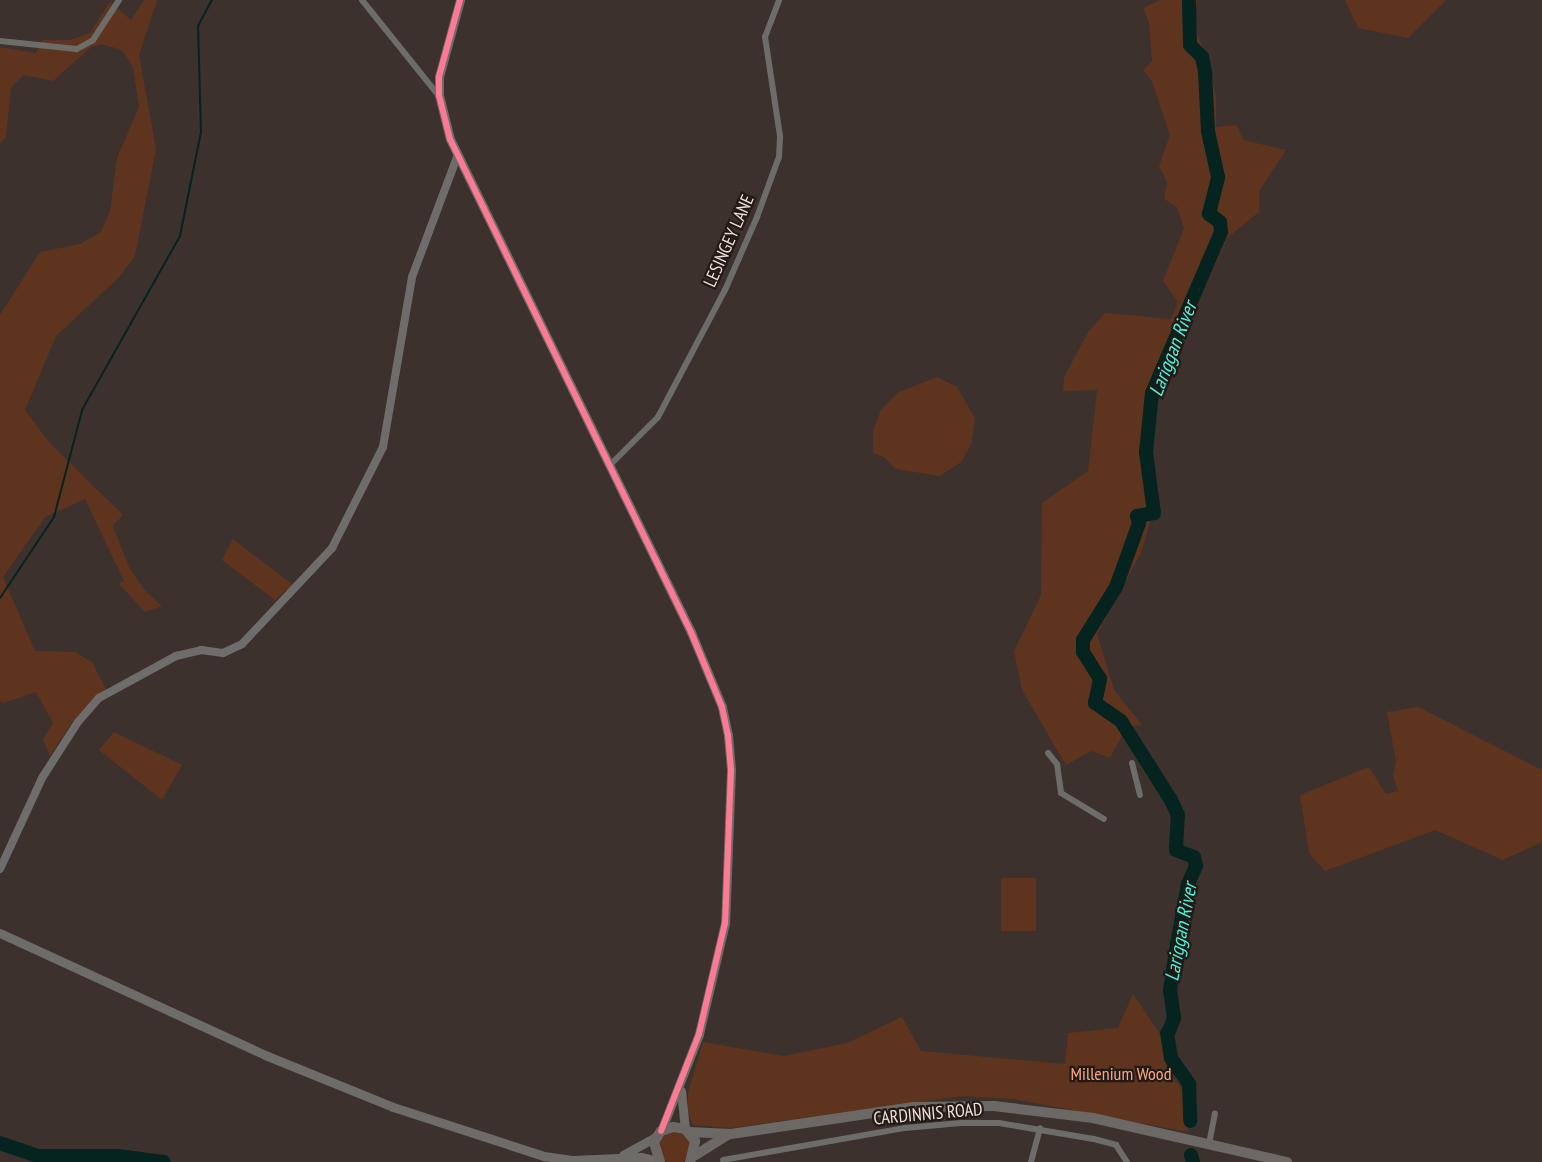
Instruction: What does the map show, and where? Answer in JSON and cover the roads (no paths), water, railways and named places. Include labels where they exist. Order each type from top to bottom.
[{"type":"highway","points":[[659,1162],[654,1149],[659,1134],[673,1127],[730,1134],[955,1105],[1043,1110],[1287,1162]]},
{"type":"highway","points":[[687,1130],[695,1141],[692,1159]]},
{"type":"highway","points":[[692,1159],[730,1134]]},
{"type":"main road","points":[[460,0],[442,58],[439,95],[457,157],[691,632],[719,699],[728,735],[731,770],[725,923],[712,988],[681,1089],[659,1134],[618,1157]]},
{"type":"main road","points":[[0,870],[42,778],[78,722],[99,698],[176,656],[201,650],[223,652],[242,644],[332,548],[383,447],[411,277],[457,157]]},
{"type":"main road","points":[[0,933],[265,1055],[393,1107],[544,1156],[572,1160],[618,1157],[659,1162]]},
{"type":"main road","points":[[681,1089],[687,1130]]},
{"type":"street","points":[[0,41],[77,49],[93,40],[119,0]]},
{"type":"street","points":[[362,0],[439,95]]},
{"type":"street","name":"LESINGEY LANE","points":[[610,464],[658,417],[725,290],[757,217],[779,157],[780,136],[765,38],[779,0]]},
{"type":"street","points":[[1048,753],[1057,764],[1061,793],[1104,819]]},
{"type":"street","points":[[1132,764],[1140,795]]},
{"type":"street","points":[[1209,1144],[1215,1114]]},
{"type":"street","name":"CARDINNIS ROAD","points":[[723,1160],[905,1128],[961,1123],[1040,1128],[1116,1145],[1127,1162]]},
{"type":"street","points":[[1031,1162],[1040,1128]]},
{"type":"waterway","points":[[0,598],[54,517],[82,410],[180,236],[201,132],[198,26],[212,0]]},
{"type":"waterway","name":"Lariggan River","points":[[1169,1031],[1174,1018],[1170,990],[1177,944],[1188,884],[1196,866],[1194,857],[1176,850],[1178,815],[1171,800],[1121,721],[1095,703],[1100,679],[1083,652],[1083,640],[1116,587],[1139,523],[1137,516],[1154,513],[1146,452],[1152,393],[1221,232],[1220,222],[1209,214],[1218,177],[1208,131],[1202,57],[1190,45],[1189,0]]},
{"type":"waterway","name":"Lariggan River","points":[[1167,1033],[1171,1058],[1189,1084],[1190,1121]]},
{"type":"waterway","points":[[0,1143],[37,1156],[118,1156],[164,1162]]},
{"type":"waterway","name":"Lariggan River","points":[[1191,1155],[1193,1162]]},
{"type":"park label","name":"Millenium Wood","points":[[1121,1074]]}]
